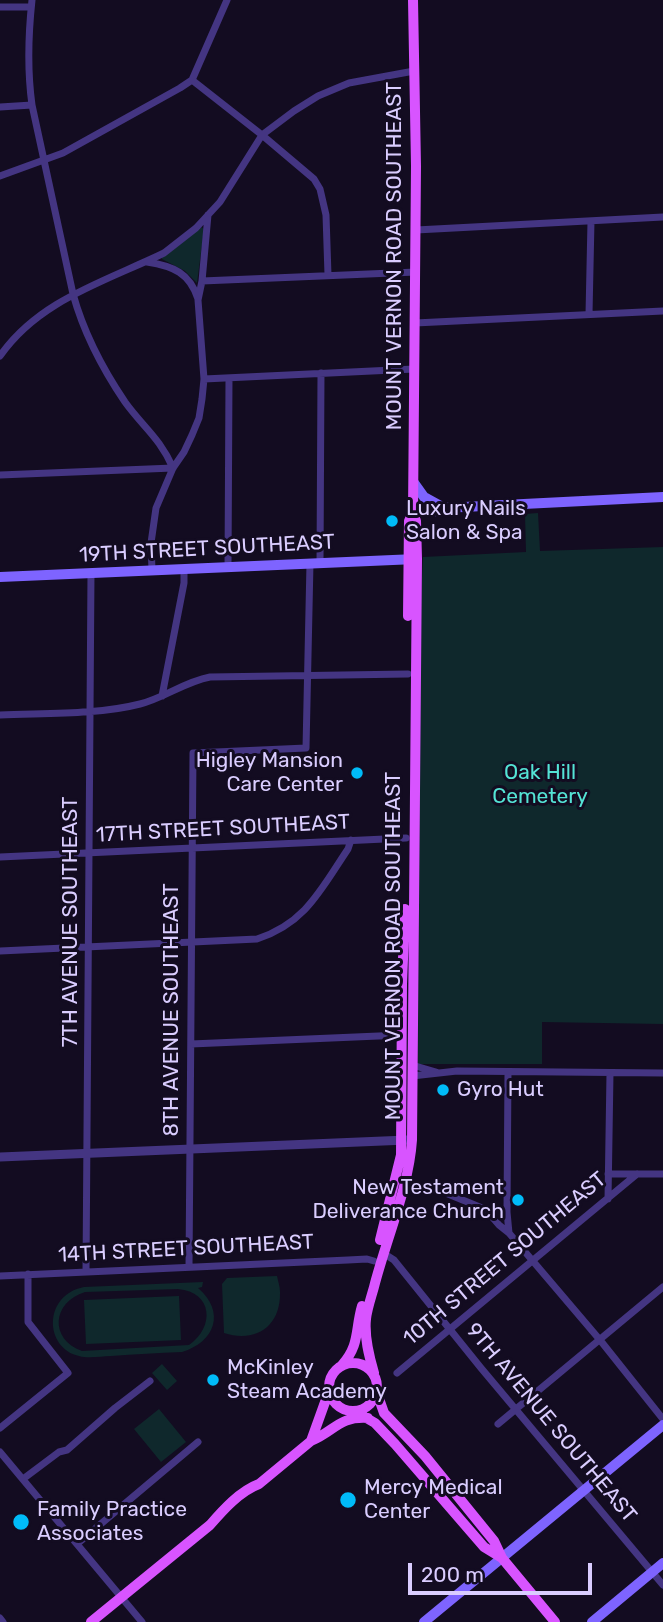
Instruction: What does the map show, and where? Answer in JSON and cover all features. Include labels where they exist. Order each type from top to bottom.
[{"type":"main road","name":"MOUNT VERNON ROAD SOUTHEAST","points":[[374,1373],[368,1354],[366,1319],[401,1155],[407,1140],[412,1070],[413,559],[409,521],[414,512],[416,272],[413,0]]},
{"type":"main road","points":[[414,483],[424,497],[444,508]]},
{"type":"main road","points":[[414,512],[440,511],[444,508],[663,498]]},
{"type":"main road","name":"MOUNT VERNON ROAD SOUTHEAST","points":[[407,1140],[402,1010],[408,674],[413,559]]},
{"type":"main road","name":"19TH STREET SOUTHEAST","points":[[0,577],[413,559]]},
{"type":"main road","points":[[402,1010],[408,1032],[408,1066],[412,1070]]},
{"type":"main road","name":"MOUNT VERNON ROAD SOUTHEAST","points":[[342,1365],[354,1349],[359,1315],[379,1257]]},
{"type":"main road","points":[[91,1622],[210,1525],[249,1488],[259,1484],[315,1439],[331,1422],[348,1410],[364,1409],[370,1405],[378,1386],[374,1373],[363,1364],[356,1362],[342,1365],[331,1376],[315,1439]]},
{"type":"main road","points":[[329,1391],[336,1404],[375,1423],[484,1547],[502,1558]]},
{"type":"main road","points":[[377,1393],[384,1413],[425,1456],[494,1541],[502,1558],[555,1622]]},
{"type":"main road","points":[[315,1439],[349,1419],[368,1418]]},
{"type":"main road","points":[[424,1622],[663,1425]]},
{"type":"main road","points":[[395,1444],[401,1442],[416,1455],[425,1456]]},
{"type":"main road","points":[[427,1482],[431,1479],[436,1481],[463,1511],[472,1514]]},
{"type":"main road","points":[[592,1622],[663,1563]]},
{"type":"street","points":[[0,176],[74,147],[192,80],[226,0]]},
{"type":"street","points":[[0,8],[31,4],[28,74],[32,105],[80,320],[106,372],[127,404],[160,443],[173,468]]},
{"type":"street","points":[[0,356],[26,325],[55,304],[164,253],[179,242],[220,202],[262,135],[294,111],[349,83],[414,71]]},
{"type":"street","points":[[192,80],[314,179],[320,189],[326,215],[327,275]]},
{"type":"street","points":[[0,107],[32,105]]},
{"type":"street","points":[[198,300],[208,215]]},
{"type":"street","points":[[416,230],[663,217]]},
{"type":"street","points":[[589,314],[591,221]]},
{"type":"street","points":[[145,261],[162,264],[186,277],[194,287],[198,300],[204,379],[199,418],[184,452],[173,468],[153,519],[152,570]]},
{"type":"street","points":[[202,281],[416,272]]},
{"type":"street","points":[[415,323],[663,311]]},
{"type":"street","points":[[204,379],[414,369]]},
{"type":"street","points":[[308,675],[315,563],[321,373]]},
{"type":"street","points":[[228,567],[229,378]]},
{"type":"street","points":[[0,475],[173,468]]},
{"type":"street","points":[[162,696],[184,583],[184,569]]},
{"type":"street","name":"7TH AVENUE SOUTHEAST","points":[[86,1271],[91,573]]},
{"type":"street","points":[[0,715],[127,707],[150,702],[191,682],[209,677],[408,674]]},
{"type":"street","name":"8TH AVENUE SOUTHEAST","points":[[190,1267],[193,753],[306,748],[308,675]]},
{"type":"street","name":"17TH STREET SOUTHEAST","points":[[0,857],[406,838]]},
{"type":"street","points":[[0,951],[257,939],[268,936],[300,916],[311,904],[348,849],[351,840]]},
{"type":"street","points":[[191,1045],[402,1035]]},
{"type":"street","points":[[412,1070],[429,1076],[437,1073],[508,1072],[663,1073]]},
{"type":"street","points":[[508,1072],[509,1233]]},
{"type":"street","points":[[607,1199],[610,1073]]},
{"type":"street","points":[[0,1157],[407,1140]]},
{"type":"street","name":"10TH STREET SOUTHEAST","points":[[608,1174],[663,1174]]},
{"type":"street","name":"10TH STREET SOUTHEAST","points":[[397,1373],[637,1174]]},
{"type":"street","points":[[448,1194],[486,1210],[507,1212]]},
{"type":"street","points":[[486,1210],[509,1233],[600,1340],[663,1419]]},
{"type":"street","name":"14TH STREET SOUTHEAST","points":[[0,1276],[379,1257]]},
{"type":"street","name":"9TH AVENUE SOUTHEAST","points":[[379,1257],[394,1260],[663,1586]]},
{"type":"street","points":[[0,1428],[68,1373],[28,1322],[28,1274]]},
{"type":"street","points":[[498,1424],[663,1287]]},
{"type":"street","points":[[23,1479],[59,1452],[67,1450],[150,1381]]},
{"type":"street","points":[[77,1544],[198,1442]]},
{"type":"street","points":[[0,1453],[142,1622]]},
{"type":"street","points":[[0,1618],[4,1622]]},
{"type":"green space","points":[[201,227],[204,229],[197,283],[185,271],[162,257]]},
{"type":"green space","name":"Oak Hill Cemetery","points":[[538,513],[540,551],[663,547],[663,1024],[542,1022],[542,1064],[418,1064],[419,639],[423,557],[526,552],[525,514]]},
{"type":"green space","points":[[277,1276],[279,1304],[271,1323],[256,1334],[235,1336],[224,1333],[222,1284],[227,1278]]},
{"type":"green space","points":[[203,1282],[202,1287],[198,1288],[212,1307],[213,1325],[202,1341],[182,1352],[79,1356],[67,1351],[59,1343],[53,1322],[55,1310],[61,1300],[84,1287]],"holes":[[[178,1289],[190,1292],[204,1303],[206,1320],[197,1338],[189,1345],[82,1351],[71,1345],[60,1330],[61,1312],[66,1304],[85,1292]]]},
{"type":"green space","points":[[179,1296],[181,1340],[86,1344],[84,1300]]},
{"type":"green space","points":[[162,1364],[177,1381],[167,1390],[152,1373]]},
{"type":"green space","points":[[159,1409],[186,1442],[161,1462],[134,1429]]},
{"type":"place","name":"Luxury Nails Salon & Spa","points":[[392,521]]},
{"type":"place","name":"Higley Mansion Care Center","points":[[357,773]]},
{"type":"place","name":"Gyro Hut","points":[[443,1090]]},
{"type":"place","name":"New Testament Deliverance Church","points":[[518,1200]]},
{"type":"place","name":"McKinley Steam Academy","points":[[213,1380]]},
{"type":"place","name":"Mercy Medical Center","points":[[348,1500]]},
{"type":"place","name":"Family Practice Associates","points":[[21,1522]]}]
